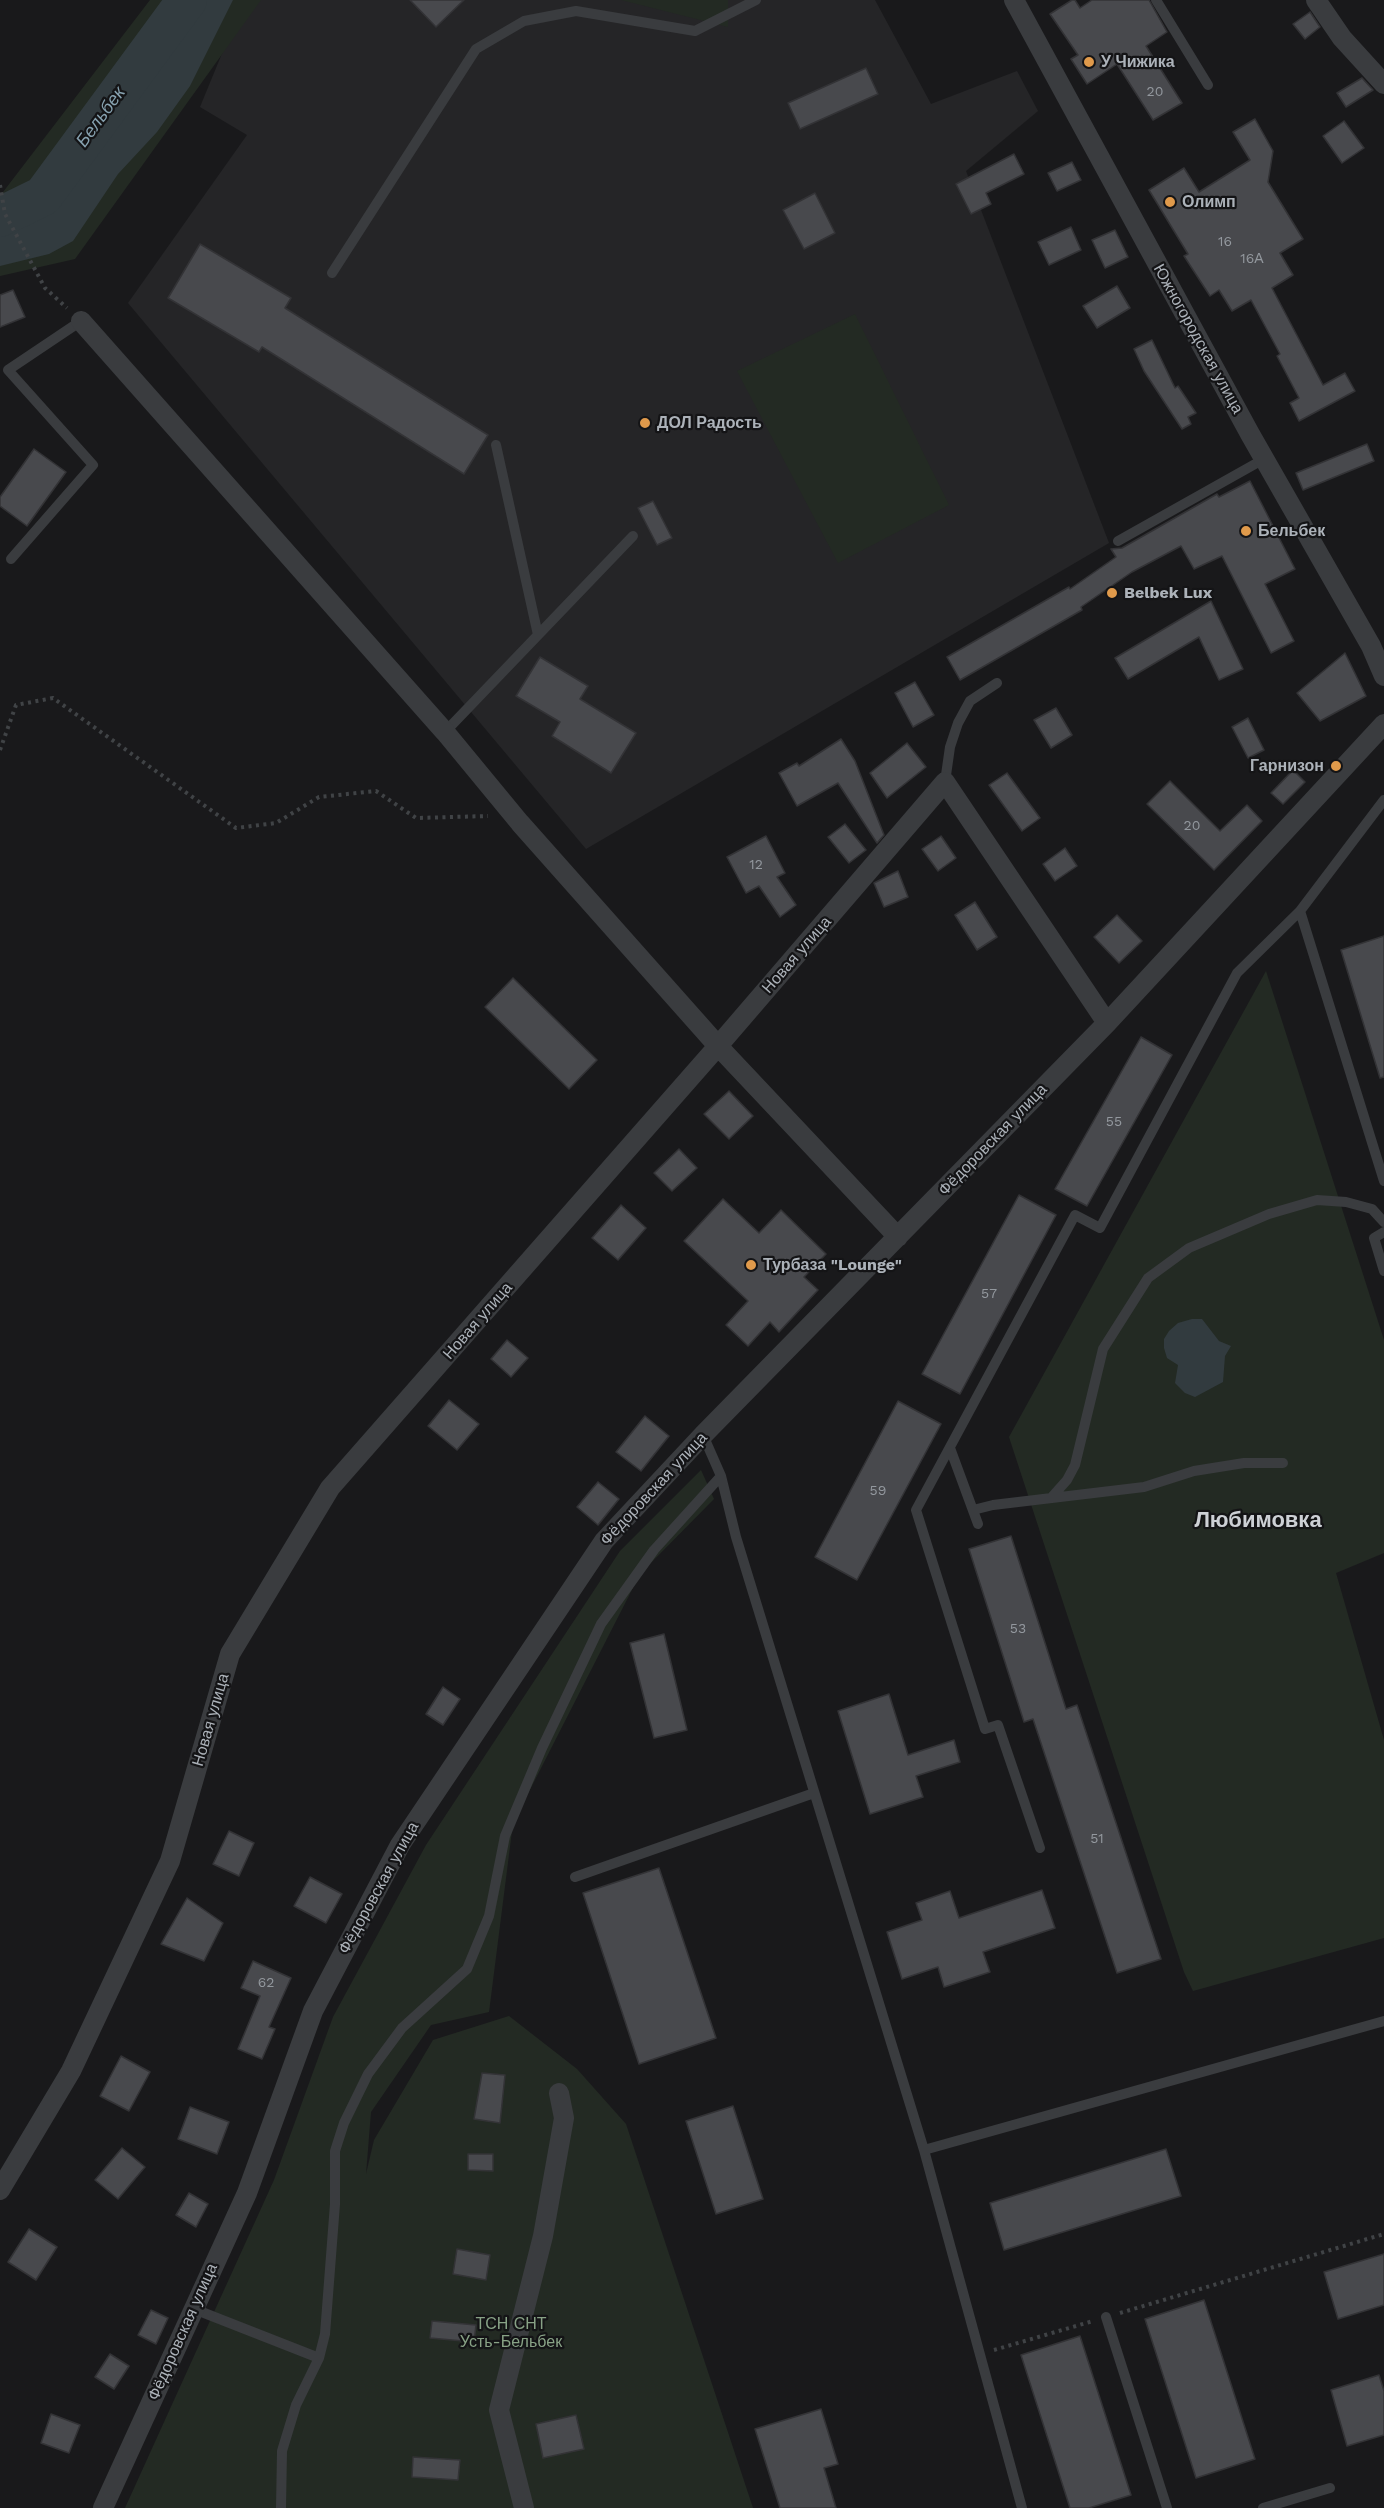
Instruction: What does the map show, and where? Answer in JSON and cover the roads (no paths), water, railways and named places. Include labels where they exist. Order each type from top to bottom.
[{"type":"street","name":"Южногородская улица","points":[[1014,0],[1264,459],[1371,646],[1384,676]]},
{"type":"street","points":[[1316,0],[1342,38],[1384,84]]},
{"type":"street","points":[[81,321],[445,732],[520,823],[718,1046],[898,1237]]},
{"type":"street","name":"Фёдоровская улица","points":[[103,2508],[247,2193],[313,2011],[400,1845],[604,1541],[703,1435],[1107,1023],[1384,724]]},
{"type":"street","points":[[945,782],[1107,1023]]},
{"type":"street","name":"Новая улица","points":[[0,2190],[71,2071],[170,1861],[230,1654],[330,1488],[718,1046],[945,782]]},
{"type":"street","points":[[524,2508],[499,2410],[543,2236],[564,2118],[559,2093]]},
{"type":"lane","points":[[332,273],[476,49],[524,21],[576,11],[694,31],[756,0]]},
{"type":"lane","points":[[1156,0],[1209,85]]},
{"type":"lane","points":[[11,559],[93,465],[8,370],[81,321]]},
{"type":"lane","points":[[496,445],[538,635]]},
{"type":"lane","points":[[1118,541],[1264,459]]},
{"type":"lane","points":[[445,732],[633,536]]},
{"type":"lane","points":[[945,782],[950,747],[958,723],[970,701],[997,683]]},
{"type":"lane","points":[[1040,1848],[998,1725],[985,1729],[916,1510],[1075,1215],[1100,1228],[1237,973],[1300,910],[1384,800]]},
{"type":"lane","points":[[1300,910],[1384,1181]]},
{"type":"lane","points":[[1052,1498],[1067,1480],[1075,1465],[1103,1349],[1148,1278],[1189,1248],[1269,1214],[1317,1200],[1346,1202],[1372,1209],[1384,1222]]},
{"type":"lane","points":[[1384,1232],[1374,1238],[1384,1271]]},
{"type":"lane","points":[[703,1435],[721,1476],[736,1537],[924,2150],[1022,2508]]},
{"type":"lane","points":[[950,1448],[978,1524]]},
{"type":"lane","points":[[973,1510],[993,1505],[1144,1487],[1194,1471],[1244,1463],[1283,1463]]},
{"type":"lane","points":[[281,2508],[282,2451],[296,2405],[319,2358],[325,2334],[335,2204],[335,2151],[344,2123],[368,2074],[402,2028],[467,1969],[489,1916],[505,1836],[542,1748],[601,1624],[654,1550],[721,1476]]},
{"type":"lane","points":[[575,1877],[814,1793]]},
{"type":"lane","points":[[924,2150],[1384,2021]]},
{"type":"lane","points":[[194,2309],[319,2358]]},
{"type":"lane","points":[[1106,2317],[1167,2508]]},
{"type":"lane","points":[[1263,2508],[1330,2488]]},
{"type":"waterway","name":"Бельбек","points":[[0,217],[43,196],[187,0]]},
{"type":"place","name":"У Чижика","points":[[1089,62]]},
{"type":"place","name":"Олимп","points":[[1170,202]]},
{"type":"place","name":"ДОЛ Радость","points":[[645,423]]},
{"type":"place","name":"Бельбек","points":[[1246,531]]},
{"type":"place","name":"Belbek Lux","points":[[1112,593]]},
{"type":"place","name":"Гарнизон","points":[[1336,766]]},
{"type":"place","name":"Турбаза \"Lounge\"","points":[[751,1265]]},
{"type":"district","name":"Любимовка","points":[[1258,1521]]},
{"type":"park label","name":"ТСН СНТ Усть-Бельбек","points":[[511,2333]]}]
